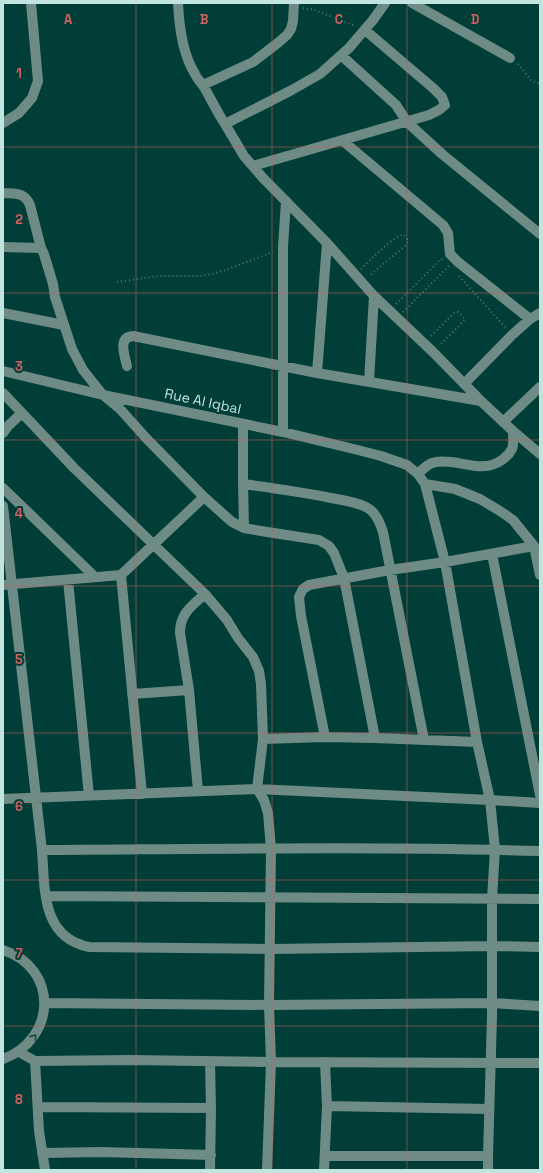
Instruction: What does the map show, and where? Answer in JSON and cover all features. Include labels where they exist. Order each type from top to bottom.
[{"type":"street","points":[[3,123],[20,113],[32,98],[38,81],[31,3]]},
{"type":"street","points":[[178,3],[180,25],[189,62],[203,85],[211,103],[236,143],[253,166],[327,243],[374,296],[424,343],[503,422],[540,454]]},
{"type":"street","points":[[225,124],[320,74],[342,56],[366,30],[385,3]]},
{"type":"street","points":[[412,3],[510,58]]},
{"type":"street","points":[[203,85],[253,62],[279,42],[291,29],[294,5]]},
{"type":"street","points":[[253,166],[429,115],[439,110],[444,105],[442,97],[433,88],[366,30]]},
{"type":"street","points":[[342,56],[396,105],[407,122],[442,154],[540,234]]},
{"type":"street","points":[[343,141],[443,225],[448,233],[450,254],[458,262],[530,319]]},
{"type":"street","points":[[3,193],[24,196],[30,205],[41,248],[53,284],[55,297],[72,349],[83,370],[103,395],[120,409],[146,440],[204,497],[232,522],[244,528],[319,540],[329,546],[334,553],[344,578],[375,738]]},
{"type":"street","points":[[283,432],[283,248],[286,202]]},
{"type":"street","points":[[317,373],[327,243]]},
{"type":"street","points":[[3,247],[41,248]]},
{"type":"street","points":[[369,382],[374,296]]},
{"type":"street","points":[[3,313],[64,325]]},
{"type":"street","points":[[464,384],[512,335],[530,319],[540,313]]},
{"type":"street","points":[[127,366],[123,343],[125,338],[133,336],[317,373],[481,401]]},
{"type":"street","name":"Rue Al Iqbal","points":[[3,371],[103,395],[283,432],[358,450],[398,461],[407,465],[418,474]]},
{"type":"street","points":[[503,422],[540,387]]},
{"type":"street","points":[[3,393],[115,508],[205,594],[227,620],[238,638],[253,657],[259,671],[262,684],[263,739],[257,789],[264,800],[268,813],[271,849],[269,1005],[271,1062],[267,1170]]},
{"type":"street","points":[[3,433],[22,413]]},
{"type":"street","points":[[243,424],[244,528]]},
{"type":"street","points":[[488,1170],[493,946],[492,898],[495,849],[490,800],[477,742],[445,562],[425,484],[418,474],[428,465],[435,462],[483,467],[496,464],[508,456],[512,448],[513,431]]},
{"type":"street","points":[[243,484],[302,492],[351,502],[366,507],[376,516],[380,522],[424,740]]},
{"type":"street","points":[[425,484],[455,489],[480,499],[500,510],[513,520],[534,546],[540,575]]},
{"type":"street","points":[[3,488],[94,577]]},
{"type":"street","points":[[7,584],[121,575],[204,497]]},
{"type":"street","points":[[3,506],[7,584],[36,798],[46,896],[50,916],[57,928],[68,939],[82,945],[100,947],[270,949],[493,946],[540,947]]},
{"type":"street","points":[[325,737],[301,616],[299,598],[303,589],[309,585],[344,578],[534,546]]},
{"type":"street","points":[[492,554],[540,795]]},
{"type":"street","points":[[121,575],[142,794]]},
{"type":"street","points":[[68,580],[89,796]]},
{"type":"street","points":[[198,791],[189,690],[180,626],[185,614],[205,594]]},
{"type":"street","points":[[132,694],[189,690]]},
{"type":"street","points":[[263,739],[325,737],[477,742]]},
{"type":"street","points":[[3,799],[257,789],[540,803]]},
{"type":"street","points":[[42,850],[495,849],[540,851]]},
{"type":"street","points":[[46,896],[540,899]]},
{"type":"street","points":[[3,950],[12,953],[25,962],[36,974],[42,988],[44,1003],[43,1018],[38,1031],[30,1043],[19,1052],[3,1059]]},
{"type":"street","points":[[44,1003],[269,1005],[492,1003],[540,1006]]},
{"type":"street","points":[[19,1052],[35,1061],[130,1060],[210,1062],[540,1063]]},
{"type":"street","points":[[35,1061],[42,1153],[45,1170]]},
{"type":"street","points":[[210,1062],[210,1170]]},
{"type":"street","points":[[324,1170],[327,1106],[325,1062]]},
{"type":"street","points":[[327,1106],[489,1109]]},
{"type":"street","points":[[38,1107],[211,1108]]},
{"type":"street","points":[[42,1153],[101,1152],[211,1154]]},
{"type":"street","points":[[325,1156],[488,1156]]},
{"type":"path","points":[[294,5],[315,10],[366,30]]},
{"type":"path","points":[[510,58],[519,64],[531,80],[540,84]]},
{"type":"path","points":[[354,275],[394,239],[400,235],[407,237],[408,242],[406,245],[362,283]]},
{"type":"path","points":[[117,282],[159,276],[194,276],[212,274],[283,248]]},
{"type":"path","points":[[388,310],[441,260],[449,266],[396,318]]},
{"type":"path","points":[[454,272],[512,335]]},
{"type":"path","points":[[424,343],[454,313],[458,312],[462,315],[465,319],[462,323],[433,352]]}]
